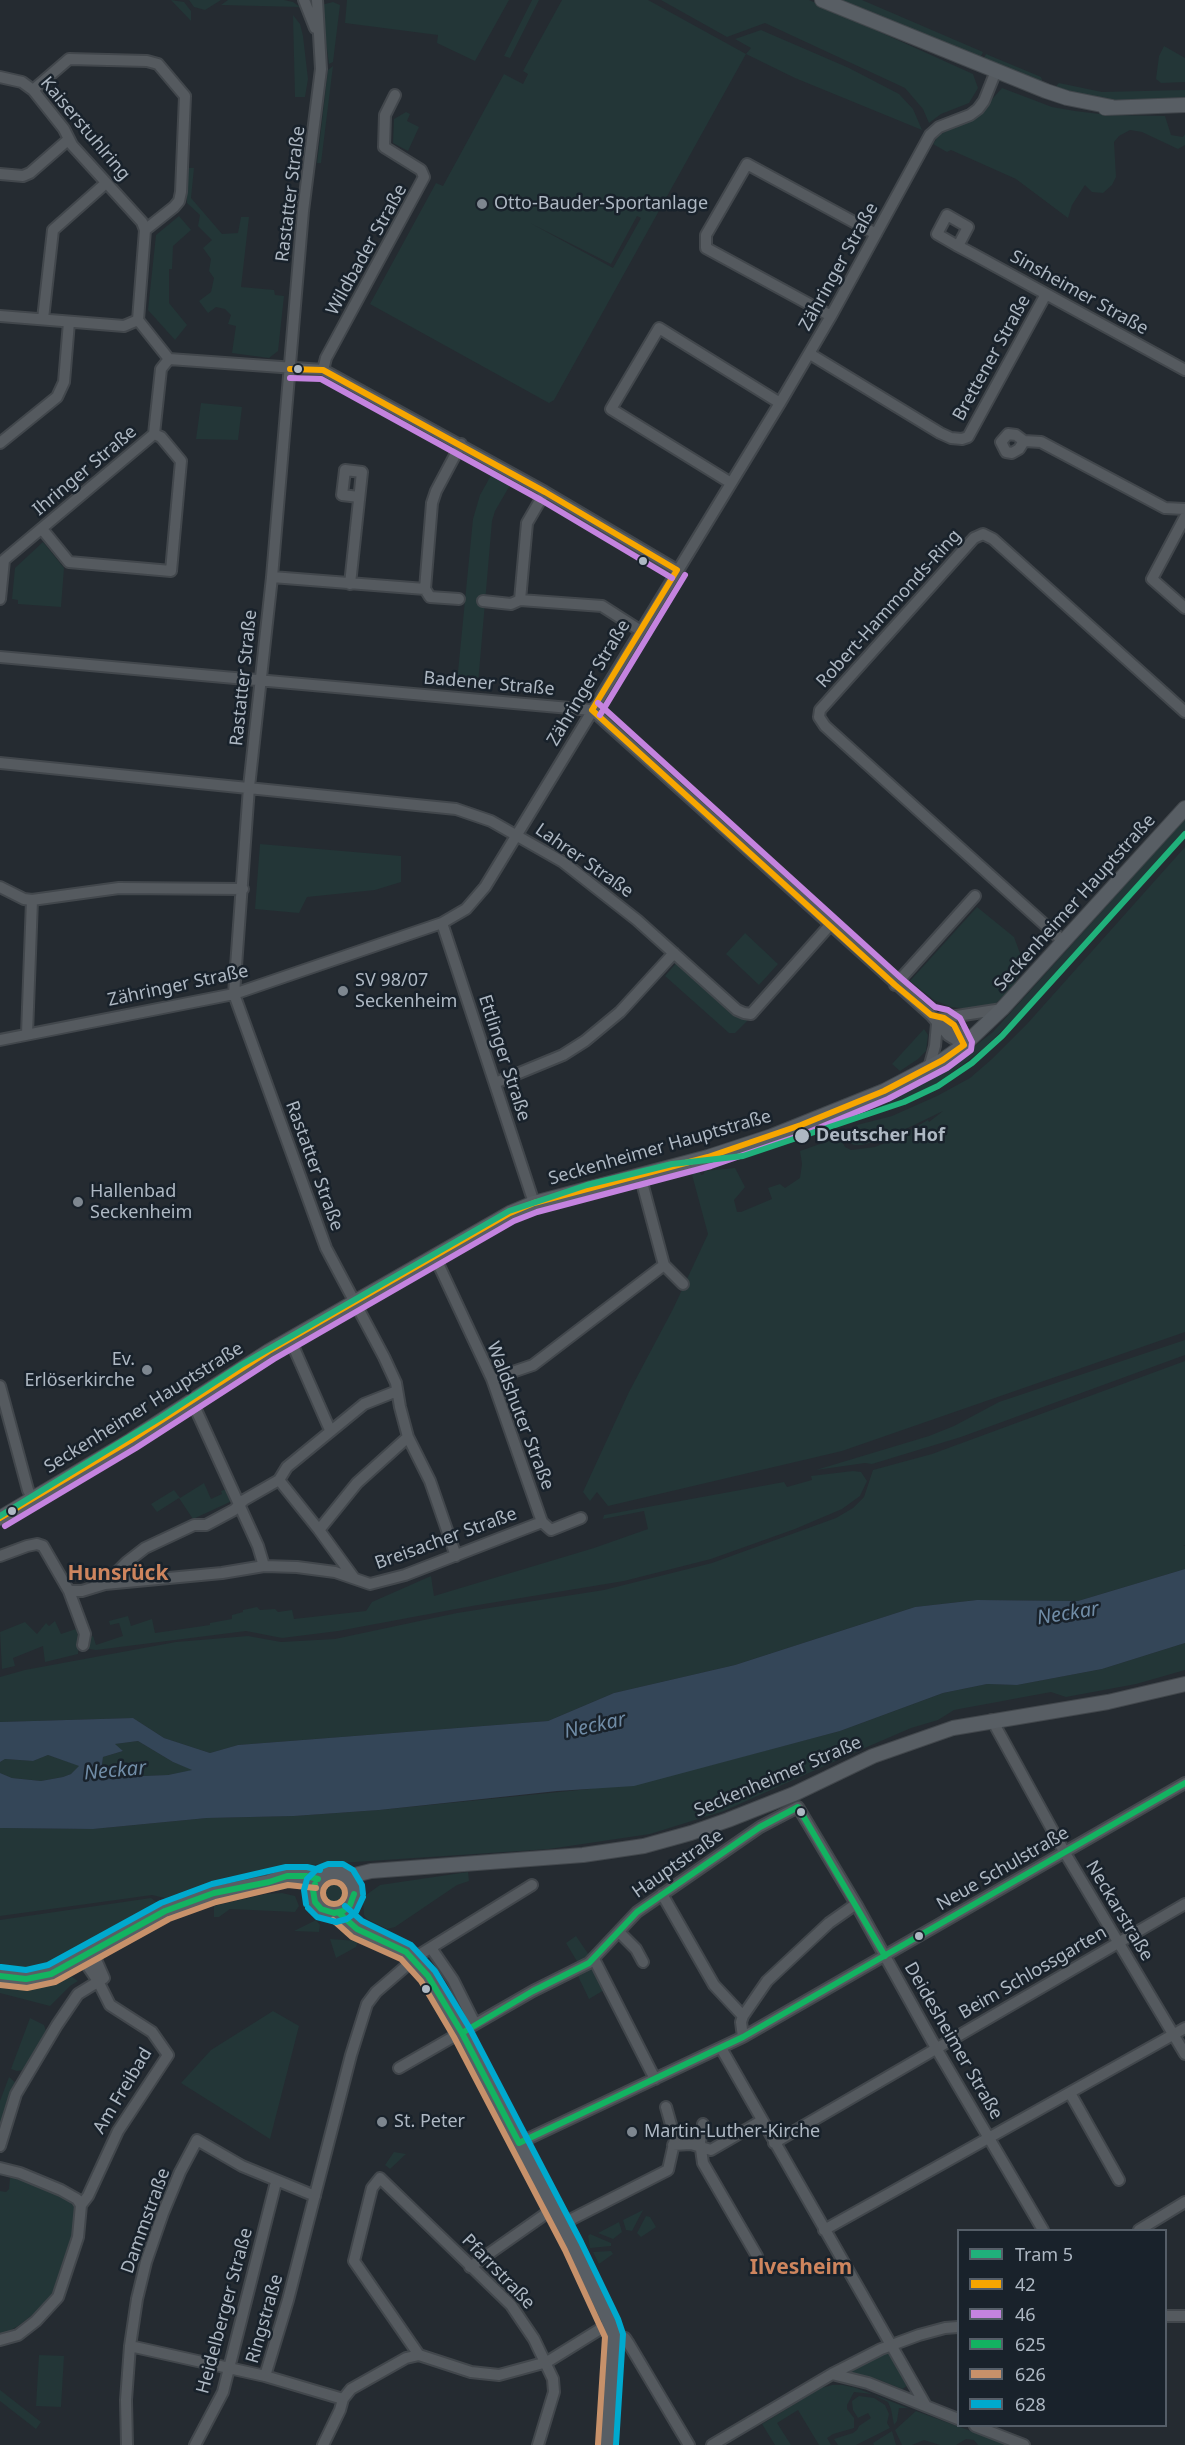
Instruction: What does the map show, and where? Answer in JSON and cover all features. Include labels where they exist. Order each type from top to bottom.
[{"type":"main road","points":[[822,0],[895,30],[928,52],[994,75],[1043,100],[1070,107],[1094,109],[1185,105]]},
{"type":"main road","name":"Seckenheimer Hauptstraße","points":[[0,1518],[290,1339],[510,1213],[534,1203],[708,1157],[791,1129],[869,1098],[929,1068],[964,1045],[1002,1009],[1185,808]]},
{"type":"main road","name":"Seckenheimer Straße","points":[[350,1882],[379,1872],[584,1855],[644,1846],[691,1833],[738,1816],[794,1794],[865,1760],[914,1740],[953,1728],[1108,1702],[1185,1684]]},
{"type":"main road","points":[[345,1909],[330,1913],[321,1909],[315,1902],[316,1885],[323,1875],[335,1872],[350,1882],[345,1909],[357,1929],[397,1947],[414,1960],[428,1976],[462,2033],[562,2224],[612,2330],[614,2355],[607,2445]]},
{"type":"main road","points":[[0,1976],[17,1979],[34,1978],[61,1969],[165,1911],[214,1893],[269,1882],[287,1875],[306,1876],[316,1885]]},
{"type":"street","name":"Rastatter Straße","points":[[304,0],[319,37]]},
{"type":"street","name":"Rastatter Straße","points":[[317,0],[320,87],[303,211],[272,577],[249,787],[234,994],[326,1248],[396,1383],[408,1437],[430,1481],[456,1556]]},
{"type":"street","points":[[33,90],[69,59],[147,61],[158,64],[185,96],[181,192],[179,201],[174,207],[146,230],[138,320],[169,358],[323,370],[545,492],[677,570]]},
{"type":"street","name":"Zähringer Straße","points":[[0,1040],[234,994],[442,923],[466,909],[485,887],[810,354],[930,135],[939,127],[970,115],[978,109],[994,75]]},
{"type":"street","name":"Kaiserstuhlring","points":[[0,77],[22,82],[33,90],[64,129],[69,140],[106,183],[116,190],[146,230]]},
{"type":"street","name":"Wildbader Straße","points":[[323,370],[326,358],[424,177],[421,170],[384,147],[385,115],[395,95]]},
{"type":"street","points":[[0,174],[23,176],[30,173],[69,140]]},
{"type":"street","points":[[831,316],[706,248],[706,235],[747,164],[876,234]]},
{"type":"street","points":[[43,320],[53,230],[106,183]]},
{"type":"street","name":"Sinsheimer Straße","points":[[958,246],[1185,370]]},
{"type":"street","name":"Brettener Straße","points":[[810,354],[940,433],[962,440],[968,437],[1046,294]]},
{"type":"street","points":[[0,316],[124,326],[138,320]]},
{"type":"street","points":[[0,443],[57,397],[64,382],[69,322]]},
{"type":"street","points":[[731,483],[611,409],[659,328],[780,403]]},
{"type":"street","name":"Ihringer Straße","points":[[0,599],[2,558],[42,530],[154,434],[161,369],[169,358]]},
{"type":"street","points":[[42,530],[69,562],[171,571],[181,461],[161,437],[154,434]]},
{"type":"street","points":[[1024,441],[1041,442],[1165,508],[1185,509]]},
{"type":"street","points":[[459,599],[430,597],[425,589],[432,503],[436,490],[460,444]]},
{"type":"street","points":[[177,456],[189,451]]},
{"type":"street","points":[[520,600],[527,523],[545,492]]},
{"type":"street","points":[[350,584],[360,497]]},
{"type":"street","points":[[1185,517],[1152,579],[1185,608]]},
{"type":"street","name":"Robert-Hammonds-Ring","points":[[1064,942],[825,726],[819,717],[820,710],[974,538],[984,534],[993,538],[1185,712]]},
{"type":"street","points":[[272,577],[425,589]]},
{"type":"street","points":[[483,601],[511,604],[520,600],[602,606],[641,631]]},
{"type":"street","name":"Badener Straße","points":[[0,657],[592,710]]},
{"type":"street","points":[[592,710],[895,985],[937,1019],[959,1032],[964,1045]]},
{"type":"street","name":"Lahrer Straße","points":[[0,763],[456,809],[491,821],[563,862],[599,889],[737,1010],[751,1014],[830,925]]},
{"type":"street","points":[[0,886],[24,899],[32,900],[119,888],[243,889]]},
{"type":"street","points":[[895,985],[975,896]]},
{"type":"street","points":[[27,1034],[32,900]]},
{"type":"street","name":"Ettlinger Straße","points":[[442,923],[534,1203]]},
{"type":"street","points":[[495,1083],[563,1055],[585,1041],[620,1012],[674,953]]},
{"type":"street","points":[[937,1019],[1002,1009]]},
{"type":"street","points":[[929,1068],[935,1046],[937,1019]]},
{"type":"street","points":[[640,1175],[664,1265],[683,1284]]},
{"type":"street","name":"Waldshuter Straße","points":[[435,1257],[492,1379],[542,1522]]},
{"type":"street","points":[[492,1379],[533,1365],[664,1265]]},
{"type":"street","points":[[290,1339],[330,1430]]},
{"type":"street","points":[[0,1386],[28,1490],[33,1499]]},
{"type":"street","points":[[105,1584],[145,1548],[194,1525],[206,1525],[279,1480],[287,1467],[364,1404],[397,1391]]},
{"type":"street","points":[[192,1401],[258,1546],[264,1566]]},
{"type":"street","points":[[320,1530],[357,1483],[408,1437]]},
{"type":"street","points":[[279,1480],[320,1530],[354,1578]]},
{"type":"street","name":"Breisacher Straße","points":[[69,1591],[82,1591],[105,1584],[222,1574],[264,1566],[306,1568],[354,1578],[370,1584],[405,1575],[542,1522],[551,1530],[581,1518]]},
{"type":"street","points":[[0,1556],[27,1546],[43,1546],[69,1591],[85,1634],[83,1645]]},
{"type":"street","name":"Neckarstraße","points":[[992,1720],[1065,1853],[1185,2054]]},
{"type":"street","name":"Neue Schulstraße","points":[[519,2143],[743,2037],[1065,1853],[1183,1789]]},
{"type":"street","name":"Hauptstraße","points":[[399,2068],[594,1959],[637,1912],[760,1827],[798,1807]]},
{"type":"street","name":"Deidesheimer Straße","points":[[798,1807],[1042,2229]]},
{"type":"street","name":"Ringstraße","points":[[342,2399],[265,2376],[351,2055],[367,2004],[376,1992],[414,1960],[531,1885]]},
{"type":"street","points":[[662,1894],[714,1985],[743,2016]]},
{"type":"street","points":[[743,2037],[741,2022],[743,2016],[766,1981],[829,1923],[856,1904]]},
{"type":"street","name":"Beim Schlossgarten","points":[[774,2143],[1185,1904]]},
{"type":"street","points":[[619,1932],[636,1948],[643,1962]]},
{"type":"street","points":[[431,1948],[453,1980],[475,2024]]},
{"type":"street","name":"Am Freibad","points":[[81,2205],[88,2196],[118,2131],[168,2055],[152,2032],[110,2005],[97,1962],[86,1954]]},
{"type":"street","points":[[594,1959],[655,2079]]},
{"type":"street","points":[[0,2146],[13,2100],[24,2080],[78,1994],[101,1980]]},
{"type":"street","points":[[824,2230],[1185,2028]]},
{"type":"street","points":[[721,2048],[926,2406]]},
{"type":"street","points":[[1070,2093],[1119,2180]]},
{"type":"street","points":[[562,2224],[668,2170],[675,2139],[666,2107]]},
{"type":"street","points":[[673,2145],[691,2144],[711,2151],[762,2121]]},
{"type":"street","points":[[703,2124],[701,2148],[703,2163],[757,2256]]},
{"type":"street","name":"Dammstraße","points":[[127,2445],[126,2400],[130,2346],[146,2262],[180,2172],[197,2140],[242,2166],[276,2182],[315,2196]]},
{"type":"street","points":[[0,2168],[20,2173],[61,2190],[77,2199],[81,2205],[78,2237],[58,2297],[36,2321],[18,2335],[0,2340]]},
{"type":"street","name":"Pfarrstraße","points":[[419,2355],[354,2261],[372,2188],[376,2180],[380,2178],[512,2305],[547,2362],[553,2379],[554,2392],[538,2445]]},
{"type":"street","name":"Heidelberger Straße","points":[[195,2445],[223,2392],[276,2182]]},
{"type":"street","points":[[1141,2229],[1185,2202]]},
{"type":"street","points":[[470,2267],[554,2208]]},
{"type":"street","points":[[1167,2316],[1185,2316]]},
{"type":"street","points":[[712,2445],[832,2374],[891,2345],[919,2335],[957,2327]]},
{"type":"street","points":[[323,2445],[340,2409],[342,2399],[351,2389],[406,2358],[419,2355],[486,2375],[519,2371],[547,2362],[612,2330],[625,2338],[689,2445]]},
{"type":"street","points":[[130,2346],[265,2376]]},
{"type":"street","points":[[832,2374],[868,2383],[957,2419]]},
{"type":"street","points":[[978,2427],[1024,2445]]},
{"type":"shaded area","points":[[171,0],[184,2],[191,11],[191,21]]},
{"type":"shaded area","points":[[189,0],[221,0],[205,10],[194,7]]},
{"type":"shaded area","points":[[228,0],[284,0],[300,7],[221,5]]},
{"type":"shaded area","points":[[347,0],[509,0],[475,61],[437,43],[438,35],[345,23]]},
{"type":"shaded area","points":[[532,0],[539,0],[510,58],[504,56]]},
{"type":"shaded area","name":"Otto-Bauder-Sportanlage","points":[[562,0],[648,0],[746,54],[554,400],[549,403],[370,304],[436,183],[443,186],[504,74],[523,84],[528,74],[523,71]],"holes":[[[637,216],[641,218],[613,268],[530,223],[611,264]]]},
{"type":"shaded area","points":[[661,0],[809,0],[973,74],[978,88],[969,103],[941,114],[929,123],[923,109],[905,88],[765,23],[727,37]]},
{"type":"shaded area","points":[[838,0],[862,0],[983,52],[979,61]]},
{"type":"shaded area","points":[[333,2],[340,5],[333,62],[329,64],[321,5]]},
{"type":"shaded area","points":[[293,15],[300,24],[303,36],[308,79],[305,97],[295,97]]},
{"type":"shaded area","points":[[761,30],[849,68],[899,94],[913,109],[922,130],[795,78],[746,54],[751,48],[735,39]]},
{"type":"shaded area","points":[[1164,46],[1185,58],[1185,82],[1161,83],[1156,79],[1159,56]]},
{"type":"shaded area","points":[[986,54],[1041,77],[1043,83],[982,62]]},
{"type":"shaded area","points":[[333,66],[321,163],[317,163],[328,70]]},
{"type":"shaded area","points":[[1059,83],[1102,92],[1185,90],[1185,99],[1102,101],[1054,88]]},
{"type":"shaded area","points":[[1002,88],[1052,107],[1075,111],[1108,115],[1165,116],[1171,135],[1183,137],[1185,134],[1185,145],[1178,149],[1142,132],[1130,130],[1119,136],[1114,142],[1116,177],[1112,185],[1103,193],[1092,192],[1085,185],[1072,205],[1068,218],[1016,179],[951,150],[947,152],[933,144],[939,135],[977,116]]},
{"type":"shaded area","points":[[406,112],[410,114],[407,121],[419,127],[408,151],[393,143],[394,119]]},
{"type":"shaded area","points":[[187,168],[194,168],[191,198],[222,234],[238,233],[241,217],[249,217],[241,287],[274,290],[275,295],[284,296],[278,351],[269,358],[232,353],[236,326],[228,324],[231,315],[225,309],[216,307],[208,313],[199,301],[211,292],[214,278],[209,271],[211,259],[203,248],[212,240],[198,226],[200,215],[187,203]]},
{"type":"shaded area","points":[[179,216],[191,230],[173,246],[172,269],[169,269],[169,303],[187,325],[175,340],[148,310],[156,235]]},
{"type":"shaded area","points":[[201,403],[242,407],[238,440],[196,439]]},
{"type":"shaded area","points":[[494,470],[513,480],[495,511],[492,521],[478,684],[457,682],[473,519],[480,495]]},
{"type":"shaded area","points":[[43,542],[64,568],[61,607],[18,604],[18,600],[12,599],[15,568]]},
{"type":"shaded area","points":[[1185,819],[1185,830],[1028,1005],[982,1050],[934,1086],[885,1106],[873,1108],[873,1103],[919,1085],[943,1071],[993,1032]]},
{"type":"shaded area","points":[[260,844],[401,856],[401,882],[375,890],[307,897],[299,913],[255,909]]},
{"type":"shaded area","points":[[1185,847],[1185,1332],[842,1451],[608,1506],[597,1492],[590,1501],[583,1492],[629,1392],[673,1309],[708,1234],[691,1171],[700,1171],[701,1175],[704,1171],[735,1168],[745,1187],[734,1200],[737,1212],[741,1212],[772,1199],[768,1188],[780,1184],[785,1188],[800,1178],[802,1164],[800,1151],[837,1138],[841,1139],[845,1147],[851,1150],[875,1147],[897,1138],[928,1120],[929,1122],[943,1111],[887,1138],[862,1145],[854,1145],[846,1141],[860,1137],[857,1125],[892,1116],[937,1096],[970,1078],[992,1059],[1027,1024]]},
{"type":"shaded area","points":[[977,907],[1014,937],[1021,956],[1019,976],[1012,988],[996,1003],[968,1009],[951,1007],[934,1000],[910,981]]},
{"type":"shaded area","points":[[745,933],[778,964],[759,985],[726,954]]},
{"type":"shaded area","points":[[678,961],[739,1017],[748,1020],[735,1033],[729,1033],[665,976]]},
{"type":"shaded area","points":[[924,1029],[928,1035],[926,1051],[900,1071],[892,1064]]},
{"type":"shaded area","points":[[1185,1340],[1185,1355],[961,1437],[872,1464],[816,1470],[929,1436],[954,1426],[999,1402]]},
{"type":"shaded area","points":[[1185,1361],[1185,1545],[1183,1546],[1185,1546],[1185,1569],[1078,1601],[977,1600],[915,1607],[735,1665],[614,1693],[548,1721],[238,1745],[210,1753],[164,1738],[133,1718],[0,1722],[0,1677],[25,1670],[176,1642],[248,1636],[281,1642],[335,1639],[457,1613],[604,1590],[712,1563],[836,1518],[853,1508],[864,1497],[873,1470],[932,1454]]},
{"type":"shaded area","points":[[861,1472],[867,1481],[860,1496],[842,1509],[795,1529],[711,1559],[624,1581],[338,1631],[282,1638],[246,1631],[89,1649],[89,1637],[93,1636],[96,1645],[123,1636],[119,1623],[110,1625],[109,1621],[128,1616],[131,1626],[152,1619],[155,1633],[210,1625],[210,1623],[232,1619],[232,1615],[257,1607],[260,1610],[275,1609],[278,1612],[292,1610],[294,1619],[366,1611],[372,1602],[431,1576],[434,1596],[594,1548],[648,1529],[644,1511],[603,1519],[604,1515],[784,1482],[787,1487],[812,1480],[811,1476]]},
{"type":"shaded area","points":[[204,1483],[211,1499],[227,1489],[232,1501],[193,1519],[179,1498],[157,1512],[151,1504],[174,1490],[180,1498]]},
{"type":"shaded area","points":[[55,1621],[61,1634],[76,1629],[79,1639],[78,1654],[45,1662],[43,1646],[13,1658],[15,1666],[2,1669],[0,1632],[25,1622],[37,1634],[46,1623],[49,1626]]},
{"type":"shaded area","points":[[1185,1643],[1185,1670],[1136,1684],[1066,1697],[1051,1692],[954,1710],[938,1720],[911,1728],[724,1811],[650,1834],[549,1849],[280,1867],[223,1878],[169,1899],[152,1895],[0,1916],[0,1828],[93,1829],[207,1818],[294,1816],[589,1789],[707,1766],[840,1731],[943,1693],[987,1684],[1017,1685],[1102,1669]]},
{"type":"shaded area","points":[[138,1741],[173,1762],[194,1770],[168,1775],[143,1776],[118,1768],[102,1766],[103,1757],[123,1751],[114,1744]]},
{"type":"shaded area","points":[[48,1755],[80,1766],[71,1774],[41,1781],[12,1778],[0,1773],[0,1762],[5,1759],[33,1761]]},
{"type":"shaded area","points":[[468,1872],[469,1881],[457,1885],[395,1927],[387,1929],[367,1919],[364,1915],[363,1902],[366,1895],[380,1885]]},
{"type":"shaded area","points":[[334,1880],[344,1884],[348,1894],[344,1904],[334,1908],[324,1904],[320,1894],[324,1884]]},
{"type":"shaded area","points":[[282,1893],[295,1896],[299,1906],[295,1912],[230,1909],[219,1917],[214,1917],[214,1906],[266,1894]]},
{"type":"shaded area","points":[[151,1898],[159,1904],[46,1966],[29,1970],[0,1965],[0,1920]]},
{"type":"shaded area","points":[[316,1920],[320,1925],[319,1932],[294,1931]]},
{"type":"shaded area","points":[[576,1936],[589,1955],[578,1963],[566,1943]]},
{"type":"shaded area","points":[[330,1939],[358,1941],[356,1947],[336,1958]]},
{"type":"shaded area","points":[[590,1969],[604,1990],[589,1999],[578,1976]]},
{"type":"shaded area","points":[[72,1977],[78,1981],[50,2006],[0,1993],[0,1988],[18,1990],[40,1988]]},
{"type":"shaded area","points":[[273,2011],[299,2026],[270,2139],[181,2083],[211,2050]]},
{"type":"shaded area","points":[[30,2018],[44,2025],[47,2034],[25,2070],[17,2071],[11,2069]]},
{"type":"shaded area","points":[[9,2077],[16,2083],[0,2129],[0,2101]]},
{"type":"shaded area","points":[[394,2152],[406,2154],[390,2169],[385,2165]]},
{"type":"shaded area","points":[[10,2177],[23,2179],[64,2195],[78,2211],[71,2246],[54,2292],[39,2310],[0,2336],[0,2191],[6,2192],[9,2189]]},
{"type":"shaded area","points":[[643,2210],[632,2231],[626,2230],[623,2220]]},
{"type":"shaded area","points":[[646,2216],[650,2217],[656,2227],[641,2237],[637,2233]]},
{"type":"shaded area","points":[[619,2222],[622,2232],[613,2239],[598,2233]]},
{"type":"shaded area","points":[[590,2234],[611,2243],[611,2246],[590,2248],[588,2236]]},
{"type":"shaded area","points":[[611,2251],[613,2254],[599,2264],[593,2252]]},
{"type":"shaded area","points":[[883,2352],[893,2356],[909,2385],[902,2389],[877,2379],[851,2373],[849,2370]]},
{"type":"shaded area","points":[[39,2355],[64,2356],[61,2407],[36,2406]]},
{"type":"shaded area","points":[[843,2385],[872,2394],[854,2392],[847,2405],[847,2409],[854,2418],[854,2428],[827,2438],[831,2445],[819,2445],[798,2410],[777,2423],[791,2445],[775,2445],[762,2424],[821,2388]]},
{"type":"shaded area","points":[[0,2390],[41,2422],[36,2429],[0,2401]]},
{"type":"shaded area","points":[[872,2394],[908,2408],[899,2408],[894,2425],[888,2402]]},
{"type":"shaded area","points":[[859,2396],[874,2398],[885,2405],[889,2414],[887,2423],[890,2428],[856,2445],[838,2445],[834,2439],[853,2433],[871,2418],[868,2413],[858,2418],[853,2410],[852,2401]]},
{"type":"shaded area","points":[[916,2411],[1009,2445],[978,2445],[974,2440],[966,2439],[956,2445],[940,2445],[924,2440],[912,2445],[902,2445],[895,2430]]},
{"type":"shaded area","points":[[892,2431],[896,2445],[874,2445],[873,2443]]},
{"type":"water","name":"Neckar","points":[[1185,1569],[1185,1643],[1102,1669],[1017,1685],[987,1684],[943,1693],[840,1731],[634,1786],[294,1816],[207,1818],[93,1829],[0,1828],[0,1773],[12,1778],[41,1781],[71,1774],[79,1766],[48,1755],[33,1761],[5,1759],[0,1762],[0,1722],[133,1718],[164,1738],[210,1753],[238,1745],[548,1721],[614,1693],[735,1665],[915,1607],[977,1600],[1078,1601]],"holes":[[[138,1741],[173,1762],[192,1770],[168,1775],[143,1776],[102,1765],[103,1757],[123,1751],[115,1744]]]},
{"type":"tram line","name":"5","points":[[0,1516],[160,1418],[241,1365],[509,1211],[587,1185],[672,1164],[743,1156],[904,1102],[938,1086],[972,1063],[1002,1036],[1185,834]]},
{"type":"transit line","name":"42","points":[[290,369],[323,370],[545,492],[677,570]]},
{"type":"transit line","name":"46","points":[[290,378],[321,379],[541,500],[672,578]]},
{"type":"transit line","name":"42","points":[[592,710],[677,570]]},
{"type":"transit line","name":"46","points":[[600,715],[685,575]]},
{"type":"transit line","name":"46","points":[[5,1526],[136,1448],[274,1359],[514,1221],[537,1212],[711,1166],[804,1134],[888,1099],[947,1068],[971,1050],[972,1042],[960,1018],[948,1010],[935,1007],[901,978],[598,703]]},
{"type":"transit line","name":"42","points":[[0,1518],[131,1440],[269,1351],[510,1213],[534,1203],[708,1157],[801,1125],[884,1091],[943,1060],[964,1045],[954,1025],[944,1018],[931,1015],[895,985],[592,710]]},
{"type":"transit line","name":"625","points":[[339,1913],[357,1929],[406,1952],[428,1976],[462,2033],[519,2143],[743,2037],[1185,1783]]},
{"type":"transit line","name":"625","points":[[462,2033],[533,1991],[589,1963],[637,1912],[760,1827],[798,1807],[885,1956]]},
{"type":"transit line","name":"628","points":[[306,1904],[304,1890],[307,1879],[318,1868],[328,1864],[343,1864],[353,1870],[362,1885],[363,1894]]},
{"type":"transit line","name":"628","points":[[1,1967],[26,1970],[48,1965],[161,1903],[212,1884],[286,1867],[307,1867],[320,1870]]},
{"type":"transit line","name":"625","points":[[0,1976],[26,1979],[51,1974],[165,1911],[214,1893],[287,1876],[306,1876],[318,1879]]},
{"type":"transit line","name":"626","points":[[334,1882],[342,1885],[345,1893],[342,1901],[334,1904],[326,1901],[323,1893],[326,1885],[334,1882]]},
{"type":"transit line","name":"625","points":[[315,1884],[313,1890],[315,1902],[321,1909],[334,1913],[343,1911],[350,1905],[354,1894]]},
{"type":"transit line","name":"626","points":[[0,1985],[27,1988],[55,1982],[169,1919],[216,1902],[288,1885],[316,1888]]},
{"type":"transit line","name":"628","points":[[308,1908],[317,1917],[336,1922],[347,1919],[356,1912],[363,1897]]},
{"type":"transit line","name":"628","points":[[345,1906],[362,1921],[411,1945],[435,1971],[470,2029],[581,2242],[623,2334],[616,2445]]},
{"type":"transit line","name":"626","points":[[333,1920],[352,1937],[401,1959],[421,1981],[454,2037],[565,2250],[605,2337],[598,2444]]},
{"type":"place","name":"Otto-Bauder-Sportanlage","points":[[482,204]]},
{"type":"place","name":"SV 98/07 Seckenheim","points":[[343,991]]},
{"type":"place","name":"Deutscher Hof","points":[[802,1136]]},
{"type":"place","name":"Hallenbad Seckenheim","points":[[78,1202]]},
{"type":"place","name":"Ev. Erlöserkirche","points":[[147,1370]]},
{"type":"place","name":"St. Peter","points":[[382,2122]]},
{"type":"place","name":"Martin-Luther-Kirche","points":[[632,2132]]},
{"type":"district","name":"Hunsrück","points":[[118,1574]]},
{"type":"district","name":"Ilvesheim","points":[[801,2268]]}]
